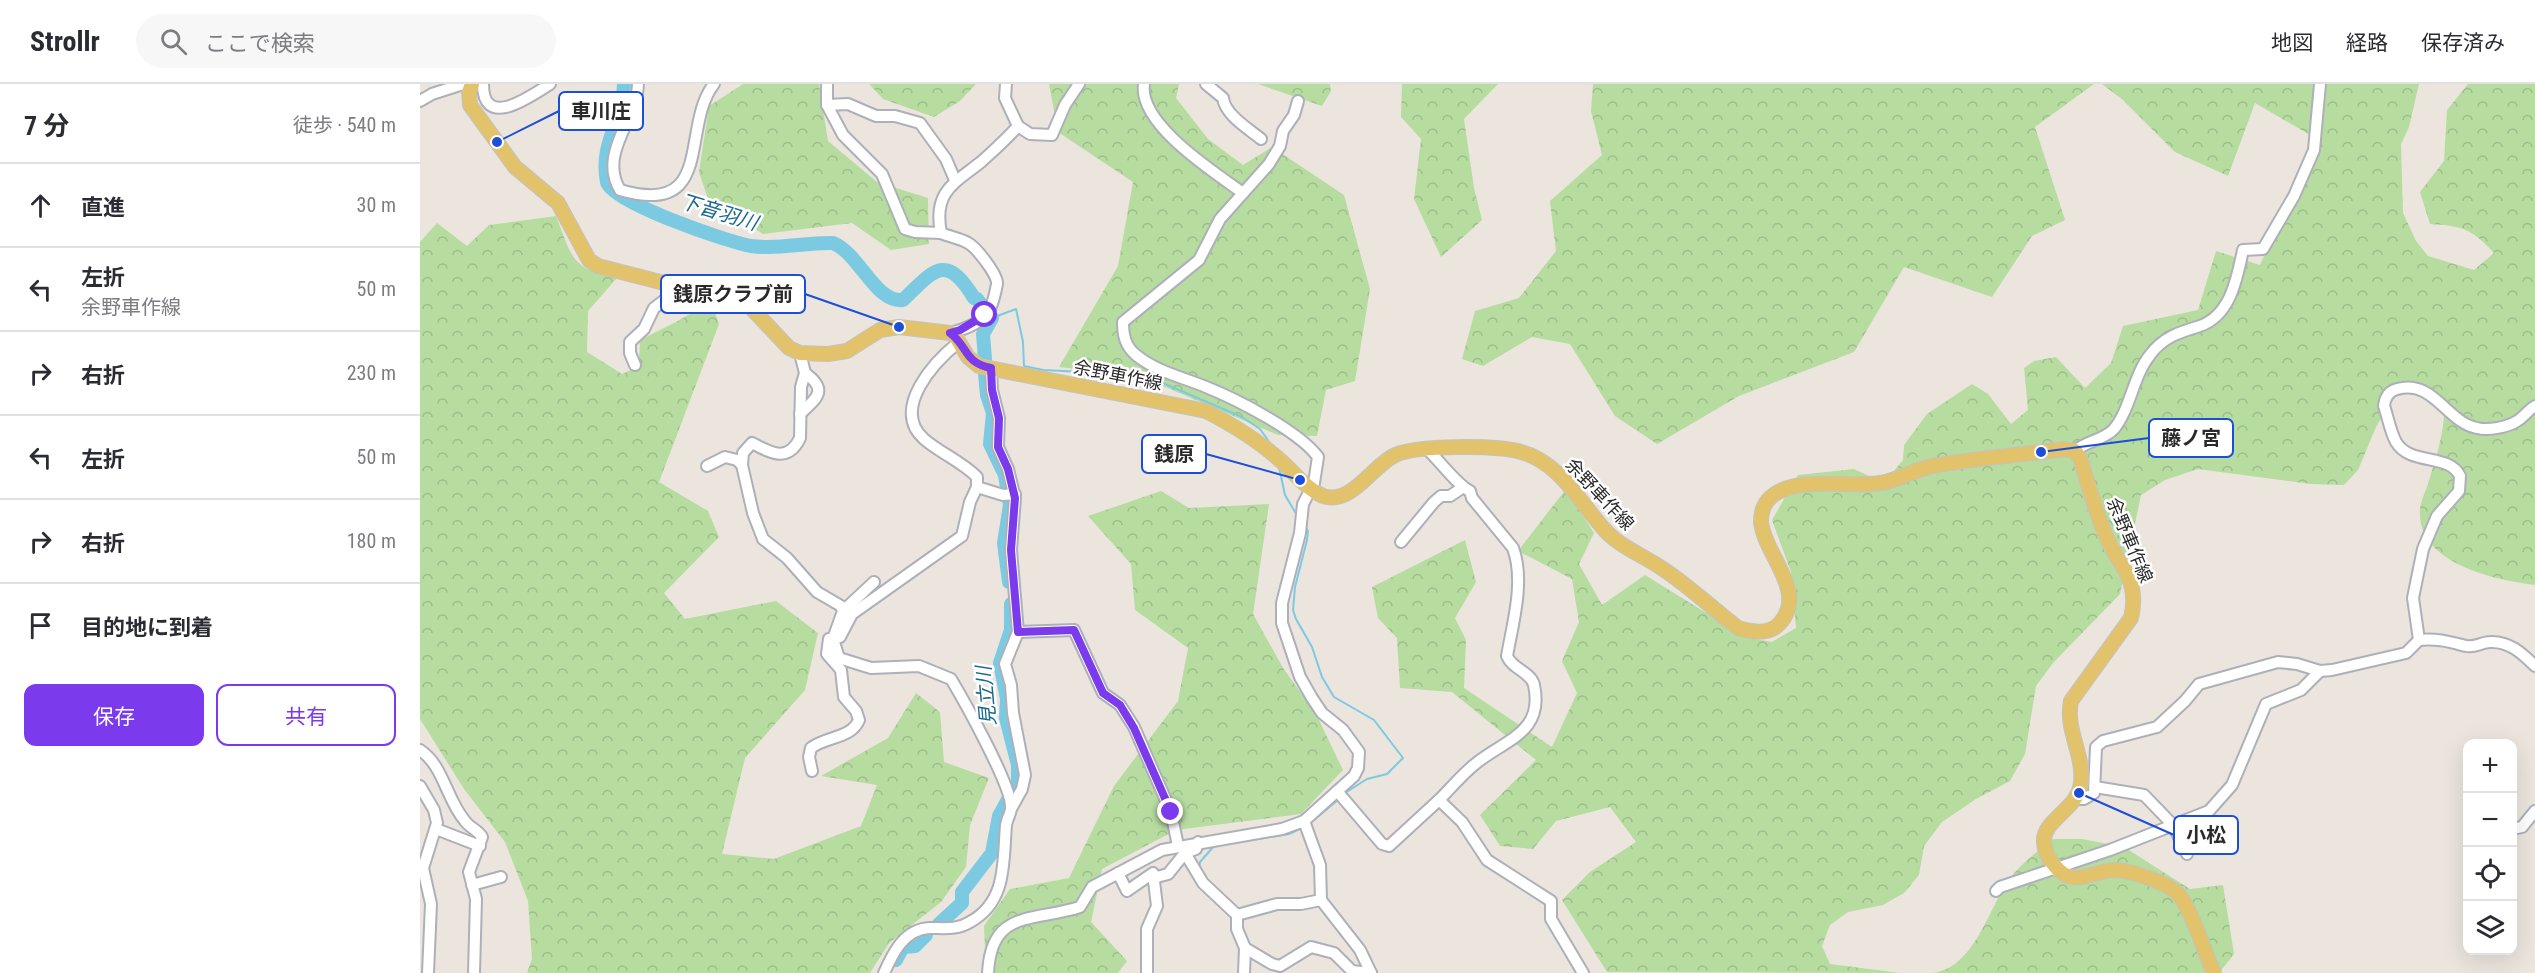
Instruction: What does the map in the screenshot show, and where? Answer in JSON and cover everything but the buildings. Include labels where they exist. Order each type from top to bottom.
[{"type":"main road","points":[[472,84],[469,93],[470,105],[515,167],[558,202],[588,260],[598,266],[683,286],[726,288],[739,295],[789,348],[800,353],[828,354],[847,351],[880,330],[899,327],[954,338]]},
{"type":"main road","name":"余野車作線","points":[[954,338],[968,357],[979,366],[1206,411],[1240,429],[1312,489],[1324,496],[1337,498],[1347,494],[1376,468],[1396,455],[1427,449],[1519,451],[1535,456],[1562,477],[1604,530],[1621,544],[1663,569],[1738,628],[1750,632],[1776,628],[1785,618],[1788,586],[1761,522],[1762,510],[1769,499],[1782,489],[1799,485],[1880,483],[1930,466],[2064,449],[2075,452],[2080,458],[2103,530],[2130,578],[2134,607],[2131,618],[2071,701],[2068,714],[2069,728],[2082,779],[2076,799]]},
{"type":"main road","points":[[2076,799],[2047,829],[2043,839],[2045,851],[2055,866],[2061,873],[2073,879],[2110,870],[2125,870],[2177,892],[2214,973]]},
{"type":"street","points":[[420,101],[432,94],[463,84]]},
{"type":"street","points":[[483,84],[483,94],[489,103],[496,107],[506,108],[516,105],[550,84]]},
{"type":"street","points":[[638,84],[637,95],[615,146],[614,179],[620,190],[635,195],[669,192],[682,183],[693,161],[704,97],[714,84]]},
{"type":"street","points":[[812,771],[809,757],[811,748],[846,733],[855,727],[859,720],[856,711],[844,697],[841,670],[827,654],[829,639],[840,637],[848,619],[855,611],[962,536],[970,502],[977,487],[977,477],[925,440],[917,430],[912,418],[918,388],[960,330],[988,312],[997,284],[988,265],[968,242],[941,233],[915,232],[905,229],[882,174],[843,135],[827,105],[827,84]]},
{"type":"street","points":[[1006,84],[1005,98],[1018,126],[1030,134],[1052,135],[1065,105],[1079,84]]},
{"type":"street","points":[[1144,84],[1143,92],[1147,104],[1173,141],[1242,193]]},
{"type":"street","points":[[1206,84],[1223,98],[1223,104],[1241,123],[1261,139]]},
{"type":"street","points":[[2075,452],[2083,444],[2104,436],[2114,429],[2140,371],[2160,343],[2178,332],[2210,321],[2219,312],[2234,290],[2243,250],[2263,249],[2295,196],[2314,150],[2320,84]]},
{"type":"street","points":[[988,973],[989,952],[994,941],[1009,926],[1025,918],[1080,907],[1092,887],[1151,855],[1196,849],[1198,842],[1282,829],[1304,821],[1354,776],[1358,768],[1359,752],[1343,730],[1322,713],[1300,677],[1282,622],[1282,603],[1300,533],[1303,504],[1312,489],[1318,457],[1312,448],[1268,417],[1204,386],[1187,382],[1154,367],[1134,354],[1123,338],[1123,322],[1199,260],[1220,219],[1269,164],[1280,146],[1283,131],[1294,115],[1298,101]]},
{"type":"street","points":[[827,105],[848,104],[876,116],[895,116],[920,123],[946,159],[955,180]]},
{"type":"street","points":[[941,233],[938,217],[941,203],[955,180],[984,159],[1018,126]]},
{"type":"street","points":[[636,365],[630,353],[630,342],[644,329],[654,308],[683,286]]},
{"type":"street","points":[[800,353],[805,373],[801,387],[800,438],[786,455],[775,456],[752,443],[743,453],[742,465],[753,513],[763,539],[787,558],[817,592],[837,603],[843,611]]},
{"type":"street","points":[[991,368],[992,390],[999,418],[998,447],[1008,469],[1016,518],[1011,550],[1018,632],[1005,664],[1011,685],[1012,713],[1025,775],[1022,789],[1009,801]]},
{"type":"street","points":[[800,414],[816,400],[818,392],[813,379],[805,373]]},
{"type":"street","points":[[2419,639],[2413,598],[2422,549],[2437,516],[2459,490],[2460,476],[2450,465],[2420,458],[2403,449],[2396,442],[2384,406],[2385,399],[2391,391],[2398,388],[2421,389],[2467,425],[2486,429],[2519,420],[2535,406]]},
{"type":"street","points":[[1427,449],[1457,478],[1462,488]]},
{"type":"street","points":[[707,466],[725,457],[737,460],[742,465]]},
{"type":"street","points":[[977,487],[1011,494]]},
{"type":"street","points":[[1337,791],[1382,844],[1389,846],[1478,761],[1521,734],[1531,722],[1535,711],[1534,684],[1531,678],[1511,665],[1507,656],[1516,603],[1517,558],[1513,548],[1472,498],[1470,490],[1462,488],[1450,496],[1441,496],[1401,542]]},
{"type":"street","points":[[874,582],[843,611],[833,639],[839,658],[871,668],[919,666],[951,679],[995,761],[1009,801],[1005,857],[996,898],[978,917],[964,925],[953,929],[927,928],[913,934],[896,946],[884,973]]},
{"type":"street","points":[[1018,632],[1074,630],[1103,693],[1120,705],[1134,728],[1171,812],[1181,850],[1203,883],[1238,915],[1238,929],[1245,948],[1244,973]]},
{"type":"street","points":[[2419,639],[2456,641],[2475,646],[2488,641],[2513,646],[2535,666]]},
{"type":"street","points":[[2076,799],[2091,797],[2095,787],[2093,753],[2096,747],[2103,741],[2157,727],[2185,701],[2199,684],[2278,662],[2297,664],[2320,671],[2406,653],[2419,639]]},
{"type":"street","points":[[1996,891],[2055,866],[2110,850],[2209,812],[2232,785],[2266,704],[2301,690],[2320,671]]},
{"type":"street","points":[[420,750],[435,761],[441,779],[465,823],[482,837],[469,872],[476,899],[474,973]]},
{"type":"street","points":[[420,786],[434,810],[436,829],[423,868],[431,904],[428,973]]},
{"type":"street","points":[[2095,787],[2144,795],[2173,825],[2187,854]]},
{"type":"street","points":[[1439,800],[1462,822],[1487,860],[1551,901],[1551,919],[1583,973]]},
{"type":"street","points":[[2517,828],[2522,827],[2535,811]]},
{"type":"street","points":[[1304,821],[1320,865],[1321,900],[1360,950],[1371,973]]},
{"type":"street","points":[[436,829],[480,846]]},
{"type":"street","points":[[1118,873],[1127,891],[1153,875],[1168,874],[1181,850]]},
{"type":"street","points":[[1147,973],[1147,929],[1156,906],[1151,855]]},
{"type":"street","points":[[472,885],[501,877]]},
{"type":"street","points":[[1238,915],[1277,904],[1301,904],[1321,900]]},
{"type":"street","points":[[1245,948],[1272,964],[1280,966],[1311,946],[1334,953],[1352,971],[1371,973]]},
{"type":"green space","points":[[743,84],[819,84],[828,141],[877,182],[928,198],[929,244],[891,250],[852,223],[763,234],[708,199],[699,172],[709,106]]},
{"type":"green space","points":[[869,84],[976,84],[960,101],[934,117],[883,99]]},
{"type":"green space","points":[[1049,84],[1179,84],[1176,98],[1208,139],[1243,165],[1272,147],[1344,195],[1370,289],[1355,381],[1326,390],[1317,436],[1278,435],[1142,377],[1059,367],[1118,266],[1133,182],[1058,132]]},
{"type":"green space","points":[[1258,84],[1330,84],[1331,91],[1322,106]]},
{"type":"green space","points":[[1402,84],[1498,84],[1464,119],[1474,188],[1482,220],[1441,257],[1414,199],[1421,139],[1401,117]]},
{"type":"green space","points":[[1593,84],[2094,84],[2035,127],[2065,220],[2032,236],[1992,297],[1904,267],[1854,352],[1739,396],[1657,444],[1615,416],[1570,344],[1532,337],[1483,366],[1462,359],[1475,311],[1519,298],[1556,251],[1550,201],[1602,155],[1591,111]]},
{"type":"green space","points":[[2102,84],[2419,84],[2409,127],[2401,144],[2403,213],[2416,241],[2428,256],[2474,270],[2494,253],[2466,230],[2430,224],[2420,192],[2444,161],[2447,110],[2468,84],[2535,84],[2535,585],[2481,574],[2463,566],[2446,557],[2432,545],[2423,531],[2420,507],[2439,445],[2444,413],[2444,402],[2424,390],[2394,397],[2376,427],[2358,470],[2344,485],[2311,484],[2198,469],[2165,480],[2141,495],[2120,594],[2053,663],[2036,686],[2025,754],[2010,781],[1976,799],[1942,822],[1924,846],[1919,875],[1904,893],[1883,905],[1848,912],[1830,925],[1822,946],[1830,964],[1900,973],[1607,972],[1562,900],[1590,872],[1636,842],[1610,807],[1556,821],[1533,849],[1500,846],[1480,815],[1536,760],[1452,692],[1400,688],[1397,638],[1378,618],[1372,587],[1465,540],[1476,582],[1455,618],[1466,640],[1464,688],[1552,747],[1577,693],[1562,661],[1579,622],[1572,579],[1518,551],[1566,489],[1594,533],[1579,564],[1602,605],[1645,575],[1745,637],[1772,642],[1796,628],[1791,572],[1772,520],[1798,475],[1854,469],[1884,483],[1903,460],[1904,445],[1927,414],[1972,384],[1988,394],[2011,424],[2028,410],[2024,368],[2034,361],[2056,357],[2085,388],[2111,363],[2123,326],[2198,310],[2216,251],[2260,265],[2317,139],[2255,103],[2228,176],[2175,152],[2123,100]]},
{"type":"green space","points":[[556,216],[575,259],[590,270],[617,278],[588,311],[587,352],[622,374],[639,366],[640,340],[711,301],[719,324],[659,482],[708,511],[719,537],[664,593],[685,619],[776,601],[818,633],[805,690],[745,758],[722,854],[774,859],[861,826],[877,785],[821,776],[888,738],[916,693],[940,712],[944,762],[989,778],[970,825],[966,867],[941,902],[889,943],[870,973],[527,973],[532,959],[528,901],[505,842],[464,789],[420,719],[420,242],[437,223],[467,246],[489,225]]},
{"type":"green space","points":[[1161,491],[1189,508],[1269,504],[1253,614],[1283,668],[1316,714],[1343,770],[1301,814],[1176,830],[1102,869],[1091,922],[1127,961],[1118,973],[986,973],[984,926],[1010,889],[1069,878],[1114,786],[1178,701],[1188,648],[1135,610],[1131,564],[1088,516]]},
{"type":"green space","points":[[2053,839],[2082,839],[2124,847],[2190,889],[2223,885],[2234,954],[2219,973],[1933,973],[1960,960],[1970,949],[2013,874]]},
{"type":"waterway","name":"下音羽川","points":[[624,84],[620,109],[606,155],[607,182],[613,190],[628,200],[672,220],[751,246],[833,243],[843,249],[884,294],[893,299],[903,300],[932,274],[940,270],[947,271],[964,284],[992,318],[983,334],[985,359]]},
{"type":"waterway","points":[[992,318],[1016,309],[1023,342],[1024,366],[1043,370],[1144,375],[1242,417],[1260,429],[1270,443]]},
{"type":"waterway","name":"見立川","points":[[985,373],[987,395],[993,413],[990,444],[1005,475],[1010,505],[1004,543],[1009,582]]},
{"type":"waterway","points":[[1279,467],[1285,495],[1298,517]]},
{"type":"waterway","points":[[1305,526],[1308,531],[1307,540],[1295,587],[1293,610],[1296,619],[1312,647],[1322,677],[1334,697],[1374,720],[1403,758],[1387,774],[1367,779],[1345,793]]},
{"type":"waterway","name":"見立川","points":[[939,924],[962,903],[962,892],[992,853],[999,816],[1018,781],[1018,765],[1006,718],[1007,699],[1000,663],[1011,630],[1011,604]]},
{"type":"waterway","points":[[1309,824],[1339,799]]},
{"type":"waterway","points":[[1199,868],[1200,862],[1214,846],[1289,834],[1304,827]]},
{"type":"waterway","name":"見立川","points":[[896,960],[903,947],[915,946],[926,935]]},
{"type":"place","name":"車川庄","points":[[497,142]]},
{"type":"place","name":"銭原クラブ前","points":[[899,327]]},
{"type":"place","name":"藤ノ宮","points":[[2041,452]]},
{"type":"place","name":"銭原","points":[[1300,480]]},
{"type":"place","name":"小松","points":[[2079,793]]},
{"type":"route","points":[[985,315],[960,330],[950,333],[956,337],[968,357],[979,366],[991,368],[992,390],[999,418],[996,440],[1008,469],[1015,498],[1016,518],[1011,550],[1017,587],[1018,632],[1074,630],[1097,675],[1103,693],[1120,705],[1134,728],[1171,812]]}]
